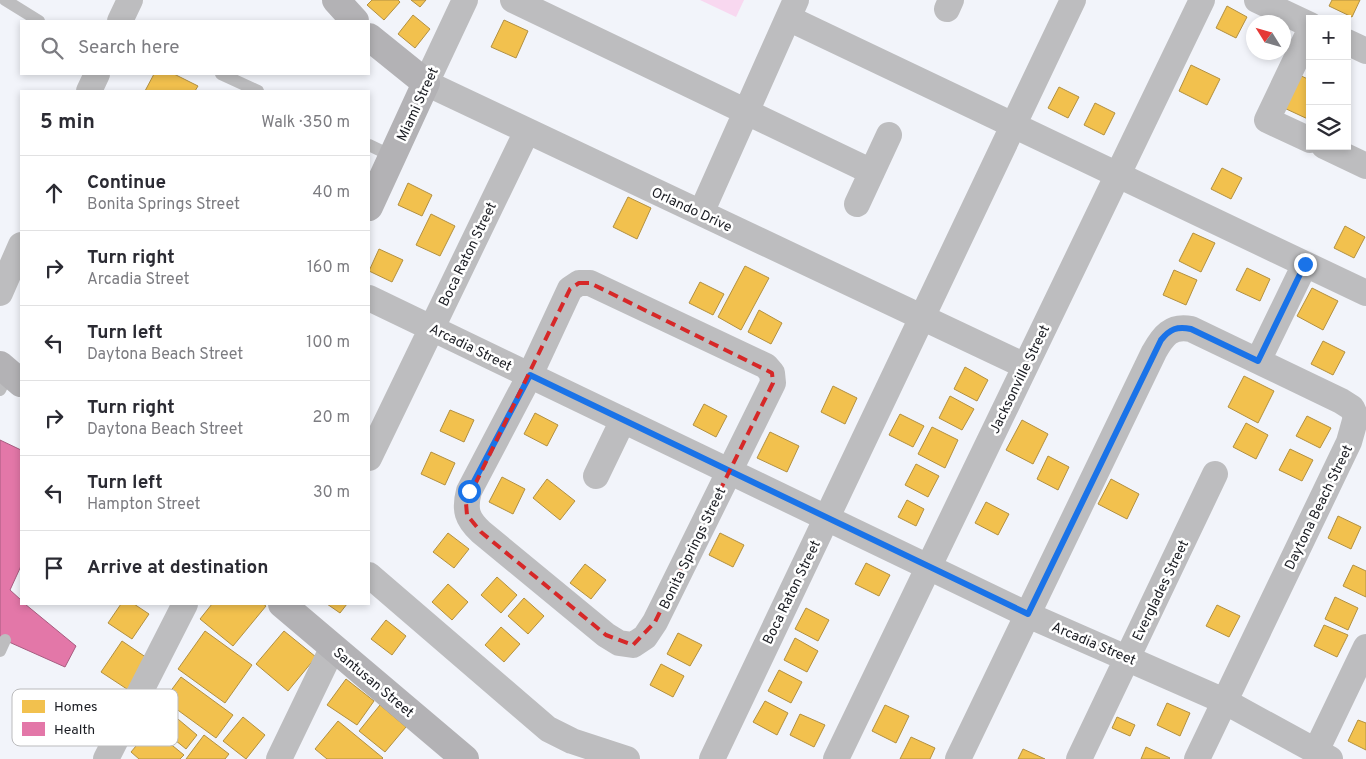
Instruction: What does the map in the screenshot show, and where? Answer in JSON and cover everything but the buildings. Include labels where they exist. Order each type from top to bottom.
[{"type":"street","points":[[120,20],[130,0]]},
{"type":"street","points":[[336,0],[354,20]]},
{"type":"street","name":"Miami Street","points":[[370,203],[381,151],[426,83],[465,0]]},
{"type":"street","points":[[513,0],[872,172]]},
{"type":"street","name":"Boca Raton Street","points":[[712,759],[1073,0]]},
{"type":"street","name":"Jacksonville Street","points":[[836,759],[1202,0]]},
{"type":"street","points":[[1257,0],[1306,23]]},
{"type":"street","points":[[701,213],[792,9],[1014,125],[1366,293]]},
{"type":"street","name":"Orlando Drive","points":[[370,38],[426,83],[1025,366]]},
{"type":"street","points":[[1306,38],[1267,120],[1306,138]]},
{"type":"street","points":[[1351,44],[1366,51]]},
{"type":"street","points":[[89,90],[97,75]]},
{"type":"street","name":"Boca Raton Street","points":[[370,456],[527,131]]},
{"type":"street","points":[[856,204],[888,135]]},
{"type":"street","points":[[1332,150],[1366,166]]},
{"type":"street","points":[[0,293],[20,247]]},
{"type":"street","points":[[1258,361],[1305,264]]},
{"type":"street","name":"Bonita Springs Street","points":[[579,283],[590,283],[766,366],[772,373],[773,383],[656,622],[645,637],[633,645],[619,643],[606,635],[489,538],[466,515],[469,491],[530,375],[570,289],[579,283]]},
{"type":"street","name":"Arcadia Street","points":[[370,298],[928,567],[1028,614],[1224,701],[1323,755]]},
{"type":"street","name":"Daytona Beach Street","points":[[958,759],[1154,352],[1169,330],[1181,327],[1191,329],[1341,401],[1352,408],[1356,416],[1349,442],[1197,759]]},
{"type":"street","points":[[596,476],[623,420]]},
{"type":"street","name":"Everglades Street","points":[[1078,759],[1215,474]]},
{"type":"street","points":[[370,577],[548,729],[572,741],[627,759]]},
{"type":"street","points":[[142,689],[184,605]]},
{"type":"street","name":"Santusan Street","points":[[283,605],[465,759]]},
{"type":"street","points":[[1323,755],[1366,647]]},
{"type":"street","points":[[279,759],[333,648]]},
{"type":"street","points":[[106,759],[113,746]]},
{"type":"lane","points":[[5,0],[38,20]]},
{"type":"lane","points":[[224,75],[256,90]]},
{"type":"highlighted area","points":[[579,283],[590,283],[772,373],[773,383],[655,622],[633,645],[606,635],[481,532],[467,515],[466,503],[570,289]]},
{"type":"shaded area","points":[[700,0],[744,0],[736,17]]},
{"type":"route","points":[[469,491],[530,375],[1028,614],[1161,340],[1169,330],[1181,327],[1191,329],[1258,361],[1305,264]]}]
